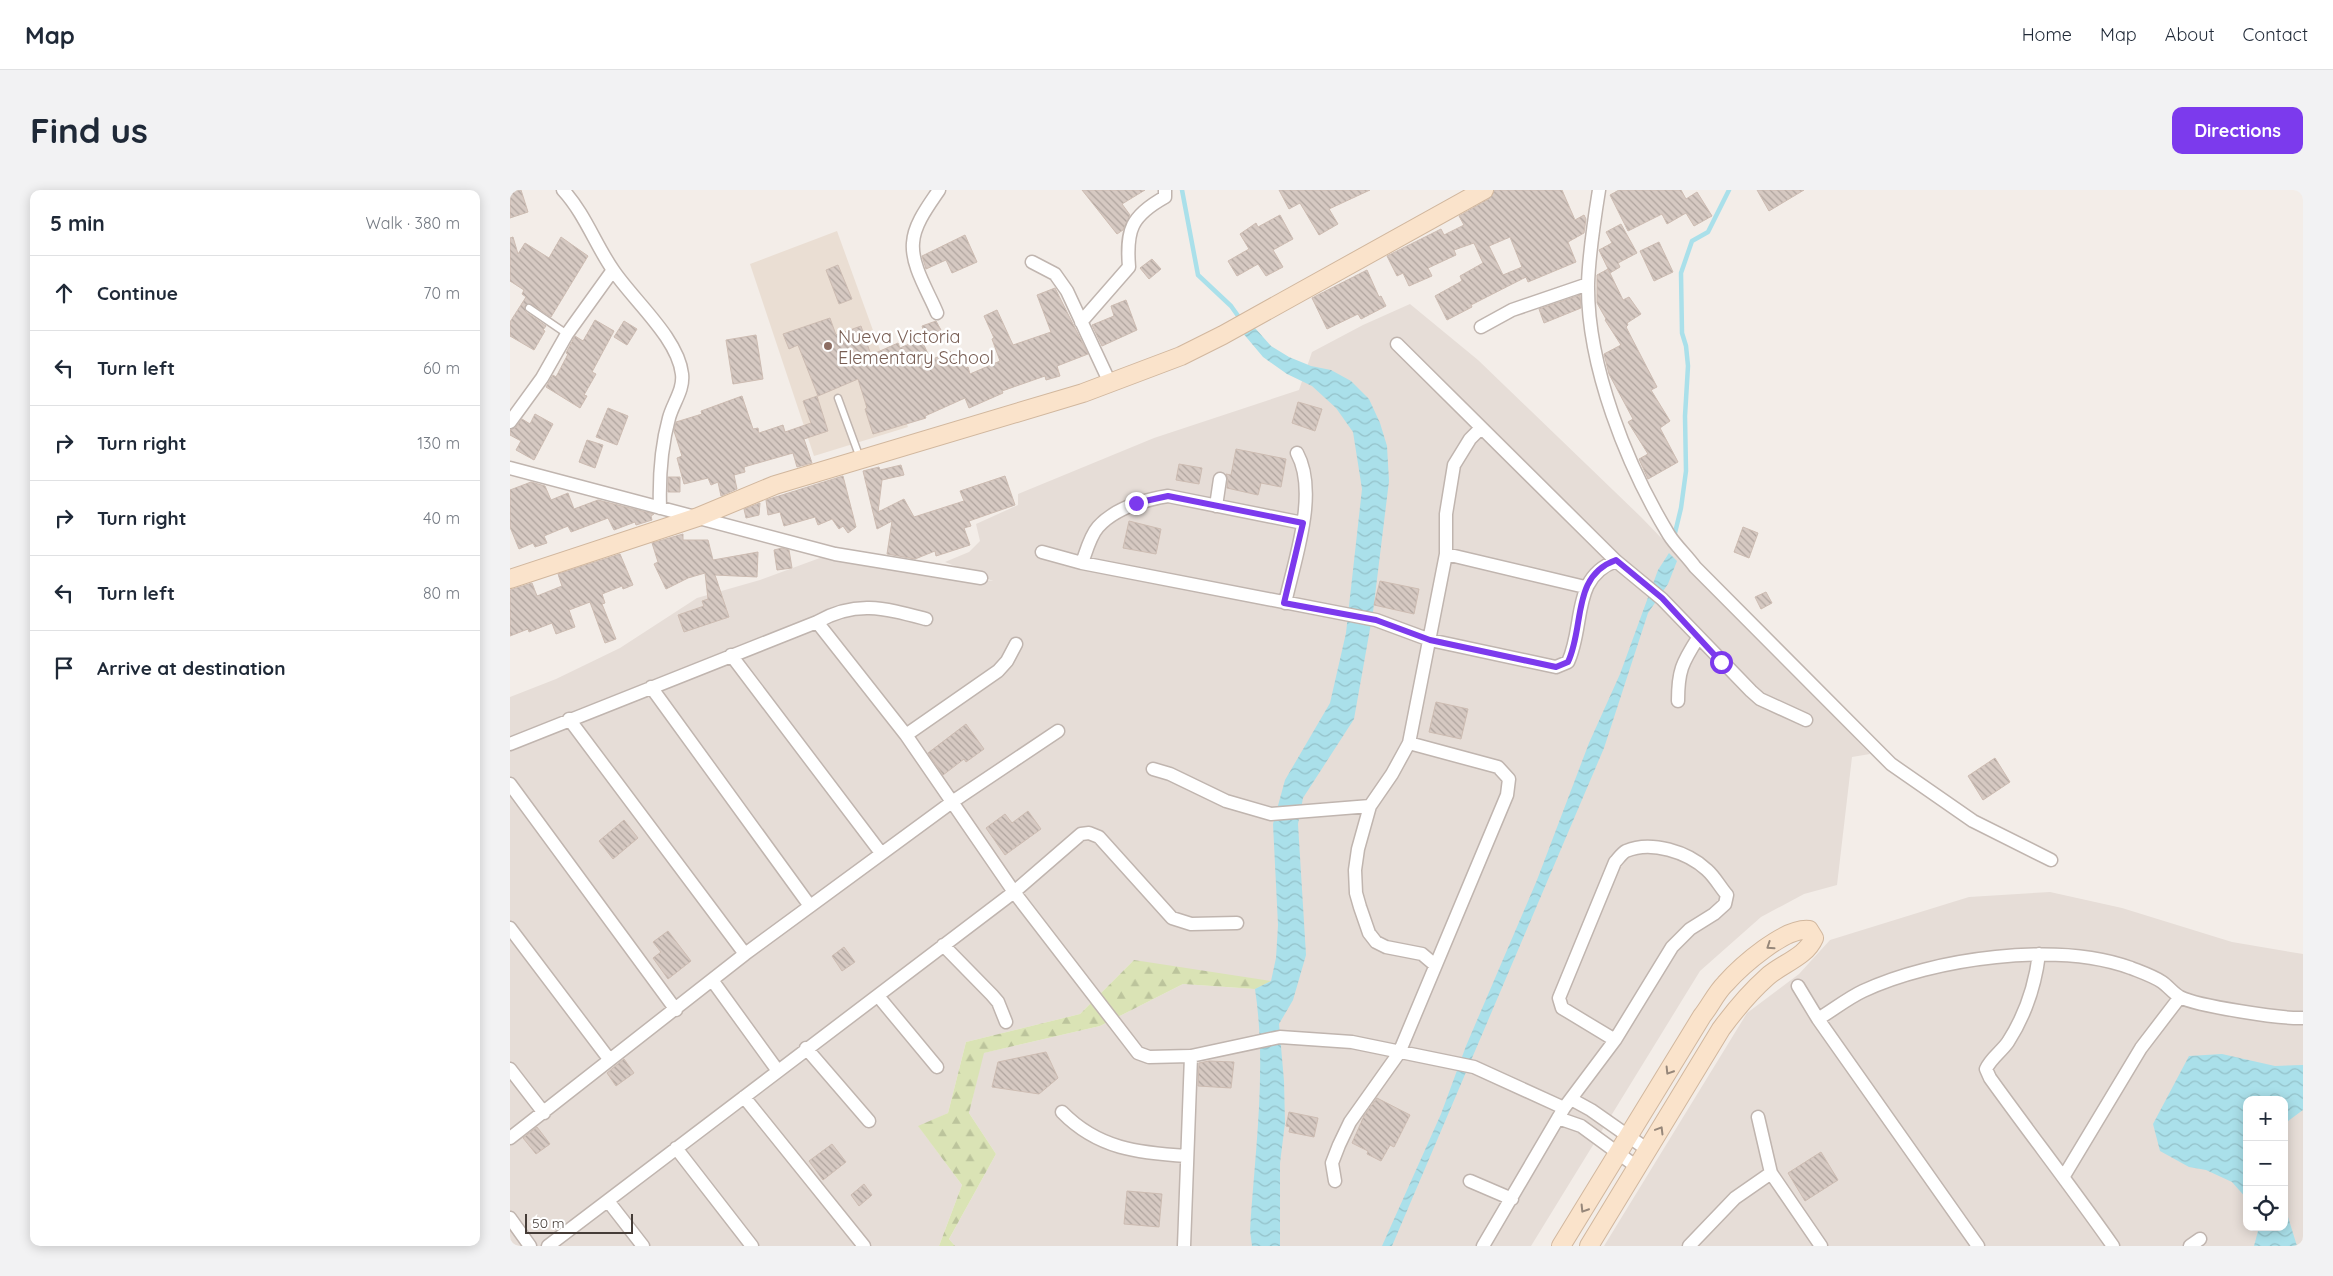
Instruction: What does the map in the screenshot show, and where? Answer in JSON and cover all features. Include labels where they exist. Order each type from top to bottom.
[{"type":"main road","points":[[510,580],[698,517],[775,485],[1083,393],[1181,356],[1223,336],[1484,190]]},
{"type":"main road","points":[[1561,1246],[1702,1016],[1724,984],[1769,946],[1782,938],[1804,929],[1809,930],[1814,938],[1810,945],[1794,959],[1768,975],[1744,998],[1721,1029],[1589,1246]]},
{"type":"street","points":[[563,190],[584,217],[613,270],[662,332],[677,356],[682,374],[679,394],[670,416],[662,450],[659,474],[660,508]]},
{"type":"street","points":[[937,313],[916,263],[912,244],[915,231],[938,190]]},
{"type":"street","points":[[1081,322],[1129,268],[1129,231],[1146,208],[1165,197],[1165,190]]},
{"type":"street","points":[[1599,190],[1588,284],[1594,349],[1614,420],[1630,461],[1670,537],[1695,567],[1890,764],[1974,821],[2052,860]]},
{"type":"street","points":[[1032,262],[1054,274],[1066,291],[1110,383]]},
{"type":"street","points":[[510,422],[542,378],[567,334],[613,270]]},
{"type":"street","points":[[1481,327],[1512,310],[1588,284]]},
{"type":"street","points":[[1397,344],[1480,429],[1616,560],[1662,598],[1698,638],[1760,699],[1806,720]]},
{"type":"street","points":[[1435,965],[1422,954],[1376,942],[1369,933],[1356,893],[1356,870],[1358,849],[1370,806],[1392,774],[1409,743],[1446,554],[1446,514],[1454,464],[1470,439],[1480,429]]},
{"type":"street","points":[[1284,603],[1303,523],[1307,490],[1302,463],[1297,453]]},
{"type":"street","points":[[510,468],[835,554],[982,578]]},
{"type":"street","points":[[1216,506],[1220,479]]},
{"type":"street","points":[[1082,563],[1097,528],[1136,503],[1168,496],[1303,523]]},
{"type":"street","points":[[1042,552],[1082,563],[1376,620],[1430,640],[1556,667],[1568,662],[1574,651],[1585,587],[1595,573],[1604,565],[1616,560]]},
{"type":"street","points":[[1446,554],[1585,587]]},
{"type":"street","points":[[510,744],[817,622],[834,612],[859,606],[886,609],[926,618]]},
{"type":"street","points":[[817,622],[906,735],[1014,892],[1138,1053],[1149,1057],[1191,1056],[1280,1037],[1352,1042],[1474,1067],[1564,1108],[1591,1110],[1648,1150]]},
{"type":"street","points":[[1678,701],[1678,681],[1682,662],[1698,638]]},
{"type":"street","points":[[906,735],[998,670],[1007,661],[1016,644]]},
{"type":"street","points":[[732,655],[881,853]]},
{"type":"street","points":[[651,687],[810,906]]},
{"type":"street","points":[[569,719],[745,954]]},
{"type":"street","points":[[510,1138],[544,1113],[609,1059],[676,1010],[745,954],[952,802],[1058,731]]},
{"type":"street","points":[[1336,1181],[1332,1163],[1339,1145],[1350,1122],[1399,1053],[1507,795],[1509,779],[1498,767],[1409,743]]},
{"type":"street","points":[[1153,769],[1170,774],[1226,801],[1271,814],[1370,806]]},
{"type":"street","points":[[510,784],[676,1010]]},
{"type":"street","points":[[548,1246],[806,1048],[878,996],[1014,892],[1081,834],[1089,833],[1099,837],[1172,918],[1190,924],[1237,922]]},
{"type":"street","points":[[1483,1246],[1564,1108],[1615,1040],[1672,947],[1690,928],[1714,914],[1725,904],[1727,895],[1707,870],[1690,857],[1666,849],[1639,847],[1624,852],[1615,862],[1559,998],[1562,1008],[1615,1040]]},
{"type":"street","points":[[510,928],[609,1059]]},
{"type":"street","points":[[943,945],[992,995],[1006,1022]]},
{"type":"street","points":[[2039,954],[2037,975],[2027,1008],[2007,1044],[1989,1063],[1986,1069],[1990,1078],[2038,1145],[2064,1176],[2113,1246]]},
{"type":"street","points":[[1818,1019],[1862,991],[1903,976],[1970,960],[2039,954],[2104,960],[2161,981],[2180,997],[2222,1008],[2303,1018]]},
{"type":"street","points":[[712,980],[778,1070]]},
{"type":"street","points":[[1798,986],[1818,1019],[1978,1246]]},
{"type":"street","points":[[878,996],[936,1067]]},
{"type":"street","points":[[2064,1176],[2141,1048],[2180,997]]},
{"type":"street","points":[[806,1048],[869,1121]]},
{"type":"street","points":[[1184,1246],[1191,1056]]},
{"type":"street","points":[[510,1069],[544,1113]]},
{"type":"street","points":[[744,1096],[864,1246]]},
{"type":"street","points":[[1564,1108],[1581,1126],[1637,1167]]},
{"type":"street","points":[[1062,1112],[1084,1130],[1115,1146],[1142,1154],[1187,1156]]},
{"type":"street","points":[[1758,1117],[1771,1173],[1821,1246]]},
{"type":"street","points":[[676,1148],[752,1246]]},
{"type":"street","points":[[1689,1246],[1735,1198],[1771,1173]]},
{"type":"street","points":[[1470,1181],[1512,1199]]},
{"type":"street","points":[[608,1201],[643,1246]]},
{"type":"street","points":[[510,1218],[530,1246]]},
{"type":"lane","points":[[529,308],[567,334]]},
{"type":"lane","points":[[838,398],[860,459]]},
{"type":"shaded area","name":"Nueva Victoria Elementary School","points":[[837,231],[908,427],[814,456],[750,264]]},
{"type":"shaded area","points":[[1410,304],[1478,360],[1641,517],[1870,754],[1852,757],[1837,885],[1804,894],[1761,917],[1700,971],[1531,1246],[955,1246],[949,1239],[996,1154],[969,1113],[983,1053],[1100,1026],[1183,984],[1254,989],[1134,960],[1080,1014],[966,1042],[948,1113],[919,1127],[962,1185],[939,1246],[510,1246],[510,697],[556,679],[620,648],[697,598],[760,580],[828,555],[993,581],[945,562],[969,552],[980,541],[976,524],[1018,505],[1018,494],[1154,438],[1299,390],[1312,352],[1363,325]]},
{"type":"shaded area","points":[[2050,892],[2122,908],[2232,942],[2303,954],[2303,1246],[1604,1246],[1747,1013],[1799,974],[1830,940],[1969,897]]},
{"type":"green space","points":[[1134,960],[1271,981],[1255,989],[1183,984],[1100,1026],[984,1053],[969,1113],[996,1154],[949,1239],[955,1246],[939,1246],[962,1185],[918,1126],[948,1113],[966,1042],[1080,1014]]},
{"type":"water","points":[[1255,328],[1271,346],[1289,357],[1311,366],[1331,370],[1351,381],[1369,399],[1380,423],[1387,446],[1389,481],[1373,612],[1354,719],[1303,798],[1298,824],[1306,955],[1293,1000],[1279,1024],[1284,1081],[1285,1123],[1280,1163],[1280,1246],[1252,1246],[1250,1230],[1260,1079],[1260,1049],[1255,989],[1271,981],[1276,958],[1278,925],[1273,824],[1285,780],[1330,703],[1346,633],[1362,489],[1353,432],[1336,408],[1312,386],[1287,374],[1263,357],[1242,332]]},
{"type":"water","points":[[1669,553],[1677,561],[1668,584],[1648,613],[1604,748],[1392,1246],[1382,1246],[1441,1114],[1466,1046],[1537,880],[1589,743],[1620,674],[1658,570]]},
{"type":"water","points":[[2222,1054],[2275,1066],[2303,1065],[2303,1110],[2288,1121],[2288,1096],[2243,1096],[2243,1194],[2232,1182],[2206,1170],[2189,1167],[2160,1151],[2153,1124],[2189,1056]]},
{"type":"water","points":[[2288,1217],[2297,1246],[2254,1246],[2258,1231],[2288,1231]]},
{"type":"building","points":[[510,190],[521,190],[528,212],[510,218]]},
{"type":"building","points":[[1082,190],[1145,190],[1122,204],[1130,215],[1123,230],[1117,234]]},
{"type":"building","points":[[1279,190],[1370,190],[1329,209],[1338,224],[1319,235],[1300,203],[1289,209]]},
{"type":"building","points":[[1495,190],[1562,190],[1575,220],[1584,215],[1586,219],[1584,233],[1568,242],[1576,262],[1528,282],[1526,277],[1471,305],[1472,307],[1447,320],[1435,296],[1462,281],[1460,276],[1483,263],[1474,243],[1454,250],[1456,255],[1428,268],[1432,276],[1409,286],[1403,273],[1397,276],[1387,256],[1441,229],[1444,235],[1464,225],[1459,216],[1489,199]],"holes":[[[1510,237],[1522,267],[1503,275],[1489,246]]]},
{"type":"building","points":[[1619,190],[1681,190],[1686,199],[1697,192],[1712,216],[1694,226],[1686,213],[1667,224],[1662,214],[1628,231],[1610,195]]},
{"type":"building","points":[[1757,190],[1804,190],[1769,211]]},
{"type":"building","points":[[1280,215],[1293,239],[1273,250],[1283,267],[1266,276],[1258,264],[1237,276],[1228,261],[1249,249],[1240,234],[1256,223],[1258,227]]},
{"type":"building","points":[[1621,224],[1637,253],[1618,263],[1620,267],[1610,273],[1599,250],[1612,243],[1606,232]]},
{"type":"building","points":[[965,235],[977,262],[952,273],[946,260],[926,269],[922,256]]},
{"type":"building","points":[[513,237],[518,254],[525,243],[549,258],[561,237],[588,256],[551,317],[531,304],[525,306],[526,312],[546,326],[534,350],[510,336],[510,322],[526,297],[522,294],[524,290],[510,281],[510,238]]},
{"type":"building","points":[[1659,242],[1673,272],[1654,281],[1640,251]]},
{"type":"building","points":[[1152,259],[1161,269],[1149,279],[1140,268]]},
{"type":"building","points":[[838,265],[852,299],[839,304],[826,270]]},
{"type":"building","points":[[1608,269],[1623,300],[1629,297],[1641,314],[1627,323],[1626,327],[1657,387],[1651,390],[1670,421],[1660,428],[1678,462],[1648,479],[1639,459],[1648,454],[1628,422],[1633,419],[1609,374],[1604,354],[1621,345],[1597,303],[1597,275]]},
{"type":"building","points":[[1367,270],[1379,297],[1381,296],[1386,306],[1361,319],[1358,314],[1327,329],[1312,298]]},
{"type":"building","points":[[1055,288],[1088,354],[1057,366],[1060,376],[1046,380],[1045,376],[1002,391],[1003,393],[969,408],[965,398],[925,416],[926,418],[873,434],[858,379],[818,396],[798,345],[789,349],[783,334],[830,318],[836,335],[861,326],[871,355],[898,343],[900,348],[921,339],[931,360],[950,351],[956,365],[962,362],[966,368],[968,367],[970,374],[1000,361],[992,339],[994,338],[984,316],[997,310],[1013,345],[1051,332],[1037,295]]},
{"type":"building","points":[[1580,295],[1581,308],[1544,323],[1539,309]]},
{"type":"building","points":[[1126,300],[1137,330],[1102,346],[1092,325],[1114,316],[1111,306]]},
{"type":"building","points":[[595,320],[614,331],[592,372],[596,374],[584,395],[587,396],[580,408],[546,387],[553,375],[556,377],[575,336],[583,341]]},
{"type":"building","points":[[624,321],[637,329],[627,345],[614,337]]},
{"type":"building","points":[[936,321],[941,330],[926,337],[922,326]]},
{"type":"building","points":[[756,335],[763,379],[733,384],[726,340]]},
{"type":"building","points":[[742,396],[753,429],[758,428],[759,433],[783,425],[785,432],[811,423],[803,401],[817,396],[828,431],[804,439],[812,463],[797,467],[793,453],[744,467],[745,472],[734,475],[737,489],[721,496],[718,482],[711,485],[708,478],[684,484],[677,458],[682,456],[674,431],[676,422],[702,414],[701,411]]},
{"type":"building","points":[[1298,402],[1322,409],[1315,431],[1292,423]]},
{"type":"building","points":[[608,408],[628,416],[617,445],[596,437]]},
{"type":"building","points":[[535,414],[553,424],[534,460],[516,450],[521,441],[510,435],[510,430],[516,427],[522,419],[530,424]]},
{"type":"building","points":[[587,440],[603,445],[595,468],[579,462]]},
{"type":"building","points":[[1236,449],[1286,459],[1281,487],[1261,483],[1258,495],[1227,488],[1228,480],[1226,474],[1231,475]]},
{"type":"building","points":[[1179,464],[1202,468],[1199,484],[1176,480]]},
{"type":"building","points":[[901,465],[904,475],[882,480],[878,512],[904,499],[914,517],[964,501],[960,491],[1005,476],[1015,505],[969,521],[971,526],[964,528],[970,545],[936,556],[935,551],[915,559],[887,554],[892,521],[877,529],[863,471],[879,467],[880,470]]},
{"type":"building","points":[[843,476],[856,527],[848,533],[843,526],[839,529],[832,519],[818,525],[815,517],[784,526],[780,512],[768,515],[766,500]]},
{"type":"building","points":[[668,477],[680,477],[680,492],[668,492]]},
{"type":"building","points":[[531,482],[545,486],[551,500],[568,493],[574,509],[598,500],[654,514],[651,516],[652,520],[636,525],[635,522],[614,530],[608,518],[571,532],[568,526],[544,536],[547,543],[535,547],[533,543],[519,549],[510,527],[510,490]]},
{"type":"building","points":[[760,503],[759,515],[746,518],[744,509]]},
{"type":"building","points":[[1129,521],[1161,529],[1156,554],[1123,548]]},
{"type":"building","points":[[1743,527],[1758,533],[1749,558],[1734,552]]},
{"type":"building","points":[[683,534],[683,540],[708,540],[713,560],[758,552],[757,577],[715,575],[729,617],[684,632],[678,615],[704,606],[702,601],[708,599],[705,573],[688,578],[666,589],[654,564],[658,562],[652,543]]},
{"type":"building","points":[[782,548],[789,550],[792,568],[777,570],[774,550]]},
{"type":"building","points":[[620,554],[633,585],[623,589],[622,586],[602,594],[605,603],[602,604],[616,639],[605,643],[590,602],[569,610],[575,627],[556,634],[552,623],[529,632],[528,629],[510,636],[510,590],[532,583],[537,596],[562,586],[558,574]]},
{"type":"building","points":[[1380,581],[1419,589],[1414,614],[1374,605]]},
{"type":"building","points":[[1766,592],[1772,603],[1761,609],[1755,597]]},
{"type":"building","points":[[1436,702],[1468,709],[1461,739],[1429,732]]},
{"type":"building","points":[[966,724],[984,749],[966,762],[964,759],[943,775],[928,753]]},
{"type":"building","points":[[1995,758],[2010,782],[1983,800],[1968,776]]},
{"type":"building","points":[[1028,811],[1041,829],[1005,855],[986,828],[1005,814],[1012,823]]},
{"type":"building","points":[[624,820],[638,838],[613,859],[599,841]]},
{"type":"building","points":[[668,931],[691,961],[668,979],[653,958],[661,952],[653,942]]},
{"type":"building","points":[[844,947],[855,962],[842,971],[832,956]]},
{"type":"building","points":[[1046,1052],[1058,1078],[1039,1094],[992,1087],[998,1062]]},
{"type":"building","points":[[624,1059],[634,1073],[616,1086],[607,1073]]},
{"type":"building","points":[[1209,1061],[1234,1062],[1231,1088],[1198,1086],[1199,1063]]},
{"type":"building","points":[[1377,1098],[1410,1115],[1394,1147],[1390,1145],[1381,1161],[1367,1154],[1368,1151],[1352,1143],[1364,1116]]},
{"type":"building","points":[[1289,1112],[1318,1118],[1314,1137],[1289,1132],[1290,1127],[1286,1126]]},
{"type":"building","points":[[537,1127],[550,1144],[536,1154],[523,1138]]},
{"type":"building","points":[[832,1144],[846,1162],[823,1180],[809,1161]]},
{"type":"building","points":[[1821,1152],[1838,1180],[1805,1201],[1788,1173]]},
{"type":"building","points":[[864,1184],[872,1195],[859,1206],[851,1195]]},
{"type":"building","points":[[1127,1191],[1162,1194],[1159,1227],[1124,1224]]},
{"type":"waterway","points":[[1182,190],[1198,275],[1231,306],[1241,320]]},
{"type":"waterway","points":[[1674,537],[1681,508],[1686,471],[1685,416],[1688,366],[1686,346],[1682,333],[1681,273],[1692,241],[1708,232],[1729,190]]},
{"type":"place","name":"Nueva Victoria Elementary School","points":[[828,346]]},
{"type":"route","points":[[1136,503],[1168,496],[1303,523],[1284,603],[1376,620],[1430,640],[1556,667],[1568,662],[1574,651],[1585,587],[1595,573],[1604,565],[1616,560],[1662,598],[1721,662]]}]
